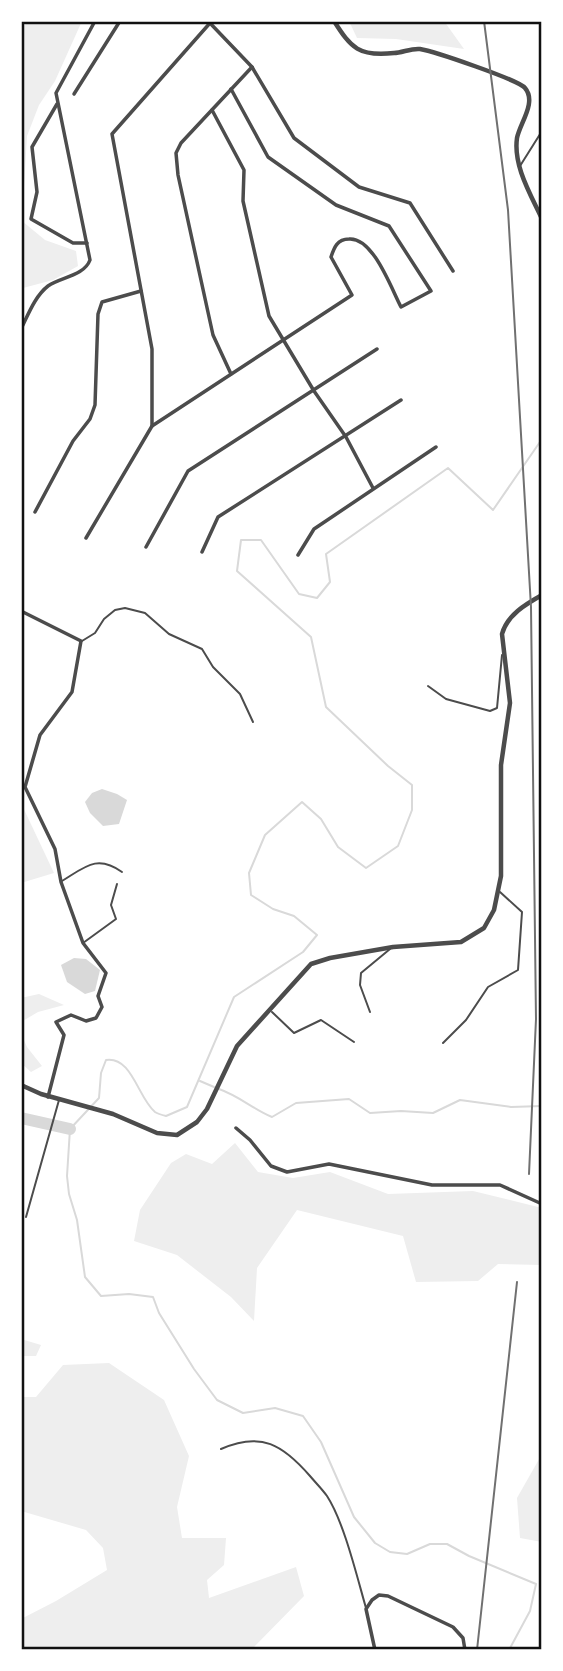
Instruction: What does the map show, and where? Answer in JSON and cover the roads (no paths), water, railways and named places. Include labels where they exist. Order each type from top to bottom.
[{"type":"street","points":[[21,329],[39,295],[48,286],[80,272],[89,264],[88,243],[56,93],[95,21]]},
{"type":"street","points":[[74,94],[120,21]]},
{"type":"street","points":[[334,21],[350,45],[364,52],[378,54],[420,49],[471,65],[524,87],[528,104],[517,138],[520,167],[542,219]]},
{"type":"street","points":[[152,426],[152,349],[112,134],[209,22],[252,67],[294,138],[359,187],[410,203],[453,271]]},
{"type":"street","points":[[231,374],[213,335],[178,175],[176,153],[181,143],[252,67]]},
{"type":"street","points":[[86,538],[152,426],[352,295],[331,257],[335,244],[345,238],[359,239],[370,249],[401,307],[431,291],[389,226],[336,205],[268,157],[231,89]]},
{"type":"street","points":[[58,102],[32,148],[37,192],[31,219],[73,243],[88,243]]},
{"type":"street","points":[[212,110],[244,170],[243,201],[269,316],[346,438],[373,488]]},
{"type":"street","points":[[35,512],[73,441],[90,419],[95,405],[97,314],[102,302],[141,290]]},
{"type":"street","points":[[146,547],[188,471],[377,349]]},
{"type":"street","points":[[202,552],[218,517],[346,438],[401,400]]},
{"type":"street","points":[[298,555],[314,529],[436,447]]},
{"type":"street","points":[[21,1085],[48,1097],[113,1114],[157,1133],[177,1135],[197,1122],[215,1095],[237,1046],[306,968],[317,961],[393,947],[435,945],[468,939],[484,928],[491,918],[499,891],[501,765],[510,703],[502,634],[508,620],[542,595]]},
{"type":"street","points":[[21,611],[81,641],[72,692],[40,735],[25,787],[55,849],[61,882],[83,943],[106,973],[97,996],[102,1007],[96,1018],[86,1021],[71,1015],[57,1022],[64,1035],[48,1097]]},
{"type":"street","points":[[236,1128],[250,1140],[271,1167],[287,1172],[329,1164],[432,1185],[500,1185],[542,1204]]},
{"type":"street","points":[[375,1650],[366,1609],[379,1595],[388,1596],[453,1627],[463,1638],[465,1650]]},
{"type":"lane","points":[[520,167],[542,131]]},
{"type":"lane","points":[[81,641],[95,633],[104,619],[116,610],[125,608],[145,613],[169,634],[202,649],[213,667],[240,694],[253,722]]},
{"type":"lane","points":[[428,686],[446,699],[490,711],[496,708],[503,650]]},
{"type":"lane","points":[[61,882],[92,863],[109,863],[122,872]]},
{"type":"lane","points":[[83,943],[116,919],[111,905],[117,884]]},
{"type":"lane","points":[[443,1043],[466,1020],[488,987],[518,970],[523,912],[499,891]]},
{"type":"lane","points":[[370,1012],[360,985],[361,973],[393,947]]},
{"type":"lane","points":[[269,1009],[294,1033],[321,1020],[354,1042]]},
{"type":"lane","points":[[26,1217],[60,1099]]},
{"type":"lane","points":[[221,1449],[235,1443],[268,1442],[291,1454],[328,1497],[345,1539],[366,1609]]},
{"type":"waterway","points":[[509,1650],[530,1611],[536,1584],[447,1544],[430,1544],[407,1554],[390,1552],[375,1543],[354,1517],[321,1442],[303,1416],[275,1408],[243,1413],[217,1400],[159,1313],[153,1297],[129,1294],[101,1296],[85,1277],[77,1220],[67,1176],[70,1129],[99,1098],[101,1073],[106,1060],[122,1064],[156,1113],[166,1116],[187,1107],[234,997],[303,952],[317,935],[294,916],[273,909],[251,895],[249,873],[265,835],[302,802],[321,819],[338,847],[366,868],[398,846],[412,810],[412,785],[326,707],[311,637],[237,571],[241,540],[261,540],[299,594],[317,598],[330,582],[326,554],[448,468],[493,510],[542,439]]},
{"type":"waterway","points":[[200,1081],[214,1087]]},
{"type":"waterway","points":[[219,1089],[272,1117],[296,1103],[349,1099],[370,1113],[433,1113],[460,1100],[511,1107],[542,1106]]},
{"type":"waterway","points":[[21,1118],[70,1129]]},
{"type":"railway","points":[[484,21],[508,210],[531,607],[536,1019],[529,1174]]},
{"type":"railway","points":[[477,1650],[517,1282]]}]
